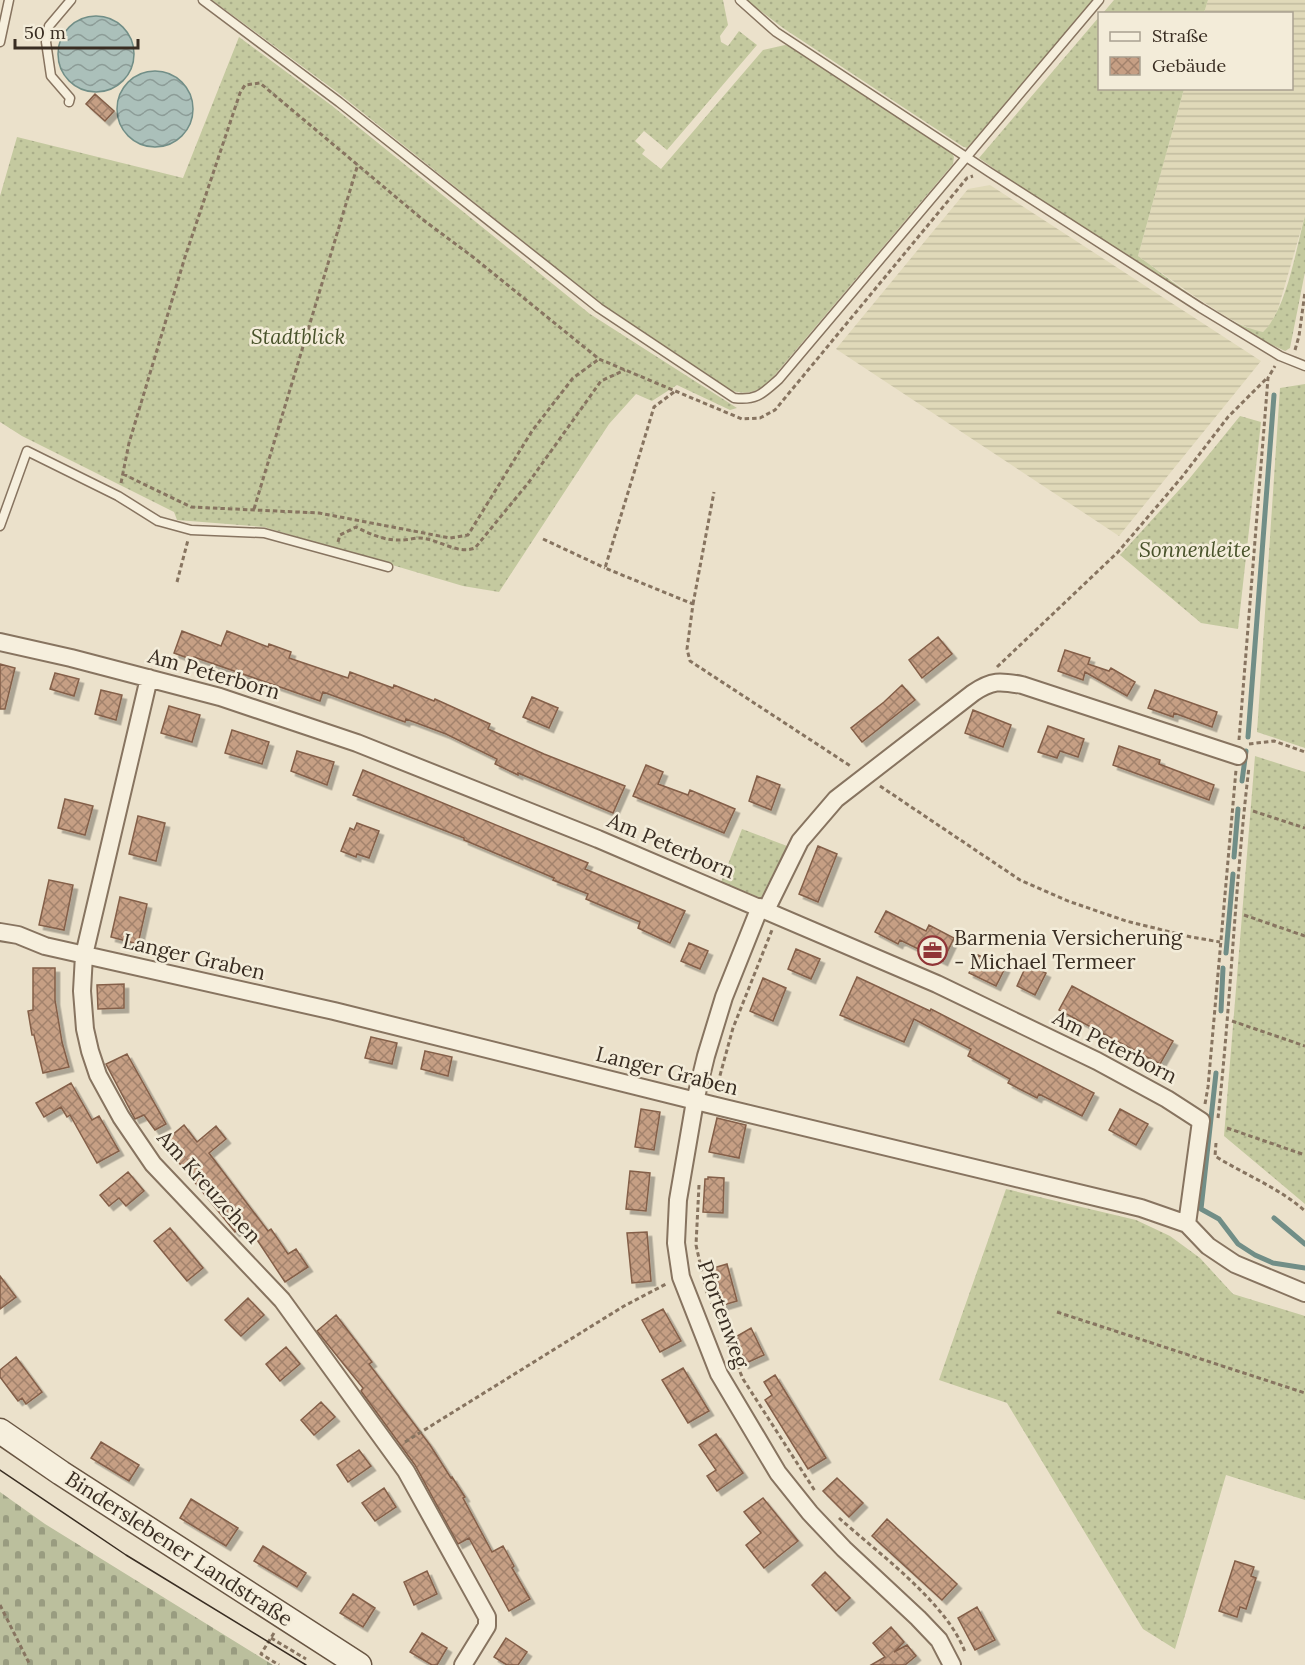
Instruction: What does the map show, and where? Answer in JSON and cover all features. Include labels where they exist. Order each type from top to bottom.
[{"type":"main road","name":"Binderslebener Landstraße","points":[[0,1431],[359,1665]]},
{"type":"street","name":"Am Peterborn","points":[[0,642],[71,657],[220,697],[357,742],[768,910],[937,984],[1086,1056],[1209,1124]]},
{"type":"street","name":"Am Kreuzchen","points":[[149,678],[84,955],[82,991],[85,1029],[90,1051],[98,1075],[121,1117],[153,1164],[282,1300],[406,1471],[487,1617],[487,1626],[463,1665]]},
{"type":"street","points":[[865,775],[988,683],[1003,681],[1244,755]]},
{"type":"street","name":"Pfortenweg","points":[[865,775],[836,799],[805,835],[787,864],[768,910],[724,997],[694,1101],[678,1200],[676,1243],[681,1276],[719,1374],[743,1418],[778,1473],[844,1549],[932,1633],[952,1665]]},
{"type":"street","name":"Langer Graben","points":[[0,932],[18,935],[45,946],[334,1011],[694,1101],[1141,1208],[1187,1224],[1208,1245],[1235,1264],[1305,1293]]},
{"type":"street","points":[[1187,1224],[1209,1124]]},
{"type":"lane","points":[[0,42],[9,0]]},
{"type":"lane","points":[[69,102],[70,98],[51,76],[46,42],[49,26],[71,0]]},
{"type":"lane","points":[[203,0],[339,102],[599,308],[734,398],[748,400],[762,394],[779,379],[1099,0]]},
{"type":"lane","points":[[740,0],[777,32],[966,156],[1201,308],[1280,356],[1305,366]]},
{"type":"lane","points":[[0,526],[27,451],[118,496],[158,520],[191,530],[264,533],[388,567]]},
{"type":"path","points":[[118,496],[129,443],[185,257],[240,93],[245,85],[260,83],[422,219],[473,256],[599,359],[612,364]]},
{"type":"path","points":[[254,509],[358,164]]},
{"type":"path","points":[[1292,362],[1299,336],[1305,292]]},
{"type":"path","points":[[988,683],[988,675],[1118,552],[1182,477],[1228,417],[1268,378],[1280,356]]},
{"type":"path","points":[[123,474],[191,507],[319,513],[450,538],[468,535],[532,431],[573,378],[599,359]]},
{"type":"path","points":[[335,552],[340,535],[356,527],[378,537],[399,540],[421,538],[458,549],[469,551],[476,548],[530,482],[601,381],[625,370]]},
{"type":"path","points":[[1209,1124],[1227,1035],[1268,378]]},
{"type":"path","points":[[605,568],[654,407],[675,391]]},
{"type":"path","points":[[714,492],[693,604],[687,650],[690,661],[865,775]]},
{"type":"path","points":[[177,582],[191,530]]},
{"type":"path","points":[[543,539],[605,568],[693,604]]},
{"type":"path","points":[[1252,743],[1274,741],[1305,752]]},
{"type":"path","points":[[1244,755],[1252,743]]},
{"type":"path","points":[[1209,1124],[1208,1087],[1220,942],[1244,755],[1252,743]]},
{"type":"path","points":[[897,798],[1020,880],[1058,897],[1126,921],[1220,942]]},
{"type":"path","points":[[1253,811],[1305,828]]},
{"type":"path","points":[[712,1105],[768,910]]},
{"type":"path","points":[[1244,915],[1305,936]]},
{"type":"path","points":[[1232,1021],[1305,1046]]},
{"type":"path","points":[[1227,1128],[1305,1155]]},
{"type":"path","points":[[1216,1136],[1215,1156],[1277,1189],[1305,1211]]},
{"type":"path","points":[[699,1179],[696,1245],[706,1290],[743,1379],[816,1492]]},
{"type":"path","points":[[392,1451],[624,1306],[681,1276]]},
{"type":"path","points":[[1057,1312],[1305,1393]]},
{"type":"path","points":[[836,1515],[934,1606],[952,1627],[966,1654]]},
{"type":"path","points":[[0,1605],[30,1665]]},
{"type":"path","points":[[279,1665],[261,1654],[285,1617]]},
{"type":"path","points":[[272,1638],[306,1659]]},
{"type":"shaded area","points":[[1208,0],[1305,0],[1305,216],[1278,309],[1270,325],[1263,332],[1253,330],[1230,319],[1138,256],[1184,90],[1293,90],[1293,12],[1204,12]]},
{"type":"shaded area","points":[[990,185],[1261,361],[1119,536],[836,349],[968,189]]},
{"type":"green space","points":[[212,0],[723,0],[728,25],[720,36],[721,42],[728,46],[739,31],[757,45],[667,150],[644,131],[635,141],[645,150],[642,154],[661,169],[763,50],[785,45],[793,47],[951,151],[954,157],[953,164],[768,383],[750,392],[735,392],[610,311],[337,92]]},
{"type":"green space","points":[[746,0],[1094,0],[967,148],[783,28]]},
{"type":"green space","points":[[1114,0],[1208,0],[1204,12],[1104,12]]},
{"type":"green space","points":[[1098,18],[1098,90],[1184,90],[1138,256],[1214,311],[1263,332],[1271,322],[1284,294],[1305,216],[1305,272],[1290,348],[1285,351],[1244,332],[1038,200],[979,158]]},
{"type":"green space","name":"Stadtblick","points":[[239,37],[331,105],[590,314],[737,408],[730,410],[677,385],[652,401],[636,394],[609,424],[499,592],[463,586],[264,527],[177,520],[174,512],[22,436],[0,422],[0,196],[17,137],[183,178]]},
{"type":"green space","points":[[1305,384],[1305,748],[1257,732],[1280,388]]},
{"type":"green space","name":"Sonnenleite","points":[[1240,416],[1261,422],[1238,629],[1201,623],[1120,555],[1189,479]]},
{"type":"green space","points":[[1255,756],[1305,772],[1305,1204],[1224,1136]]},
{"type":"green space","points":[[742,829],[787,846],[761,898],[721,882]]},
{"type":"green space","points":[[1006,1189],[1136,1220],[1170,1236],[1200,1258],[1233,1294],[1305,1316],[1305,1500],[1226,1475],[1175,1649],[1143,1629],[1007,1403],[939,1380]]},
{"type":"green space","points":[[0,1492],[45,1524],[273,1665],[0,1665]]},
{"type":"water","points":[[96,16],[110,19],[123,27],[131,40],[134,54],[131,68],[123,81],[110,89],[96,92],[82,89],[69,81],[61,68],[58,54],[61,40],[69,27],[82,19]]},
{"type":"water","points":[[155,71],[169,74],[182,82],[190,95],[193,109],[190,123],[182,136],[169,144],[155,147],[141,144],[128,136],[120,123],[117,109],[120,95],[128,82],[141,74]]},
{"type":"building","points":[[95,94],[114,111],[105,121],[86,104]]},
{"type":"building","points":[[182,631],[221,646],[227,631],[268,647],[269,644],[291,652],[289,658],[348,678],[350,672],[393,688],[394,685],[434,701],[435,699],[490,724],[488,729],[625,786],[613,813],[518,773],[518,775],[495,764],[497,759],[446,734],[406,719],[405,722],[323,692],[320,701],[194,657],[193,660],[174,653]]},
{"type":"building","points":[[938,637],[952,654],[922,678],[909,660]]},
{"type":"building","points":[[1065,650],[1090,658],[1088,664],[1109,671],[1111,668],[1135,682],[1127,696],[1085,672],[1083,680],[1058,671]]},
{"type":"building","points":[[0,664],[15,668],[5,709],[0,709]]},
{"type":"building","points":[[55,673],[79,679],[74,696],[50,689]]},
{"type":"building","points":[[902,685],[915,700],[862,742],[851,728]]},
{"type":"building","points":[[101,690],[122,695],[116,720],[95,714]]},
{"type":"building","points":[[1155,690],[1217,712],[1212,727],[1174,713],[1173,717],[1148,708]]},
{"type":"building","points":[[532,697],[558,708],[549,728],[523,717]]},
{"type":"building","points":[[169,706],[200,715],[192,742],[161,733]]},
{"type":"building","points":[[973,710],[1011,725],[1003,747],[965,733]]},
{"type":"building","points":[[1048,726],[1084,739],[1078,757],[1060,751],[1057,758],[1038,752]]},
{"type":"building","points":[[232,730],[269,742],[262,764],[225,753]]},
{"type":"building","points":[[1119,746],[1160,760],[1159,764],[1214,785],[1209,800],[1113,765]]},
{"type":"building","points":[[297,751],[334,762],[327,785],[291,771]]},
{"type":"building","points":[[646,765],[663,772],[658,784],[688,795],[690,790],[735,809],[724,833],[633,796]]},
{"type":"building","points":[[363,770],[588,863],[585,869],[685,911],[670,943],[638,928],[640,922],[586,899],[588,894],[553,880],[554,878],[464,840],[464,838],[353,795]]},
{"type":"building","points":[[757,776],[780,785],[771,810],[749,801]]},
{"type":"building","points":[[65,799],[93,806],[85,835],[58,828]]},
{"type":"building","points":[[138,816],[165,823],[156,861],[129,854]]},
{"type":"building","points":[[357,823],[379,831],[369,858],[357,854],[356,857],[341,851],[350,828],[354,830]]},
{"type":"building","points":[[818,846],[837,854],[818,902],[799,894]]},
{"type":"building","points":[[49,880],[73,885],[64,930],[39,925]]},
{"type":"building","points":[[120,897],[147,904],[138,944],[111,937]]},
{"type":"building","points":[[886,911],[926,931],[929,925],[954,938],[943,961],[900,940],[898,944],[875,932]]},
{"type":"building","points":[[689,943],[708,951],[700,969],[681,961]]},
{"type":"building","points":[[796,949],[820,959],[811,979],[788,969]]},
{"type":"building","points":[[978,955],[1005,968],[996,986],[969,973]]},
{"type":"building","points":[[1027,964],[1046,973],[1035,995],[1017,986]]},
{"type":"building","points":[[33,968],[55,968],[55,1000],[69,1067],[43,1073],[28,1011],[33,1010]]},
{"type":"building","points":[[857,977],[930,1011],[931,1009],[1094,1093],[1082,1116],[1039,1094],[1037,1098],[1008,1083],[1010,1079],[968,1056],[971,1049],[914,1019],[904,1042],[840,1015]]},
{"type":"building","points":[[763,978],[786,988],[773,1021],[750,1011]]},
{"type":"building","points":[[124,984],[124,1008],[98,1009],[97,985]]},
{"type":"building","points":[[1072,986],[1173,1041],[1160,1064],[1059,1010]]},
{"type":"building","points":[[371,1037],[397,1043],[392,1064],[365,1058]]},
{"type":"building","points":[[425,1051],[452,1057],[448,1076],[421,1069]]},
{"type":"building","points":[[127,1054],[166,1124],[155,1130],[144,1115],[135,1119],[106,1064]]},
{"type":"building","points":[[71,1083],[92,1120],[99,1116],[119,1151],[97,1163],[70,1115],[67,1117],[61,1107],[44,1117],[36,1103]]},
{"type":"building","points":[[641,1109],[660,1112],[654,1150],[635,1147]]},
{"type":"building","points":[[1120,1109],[1148,1124],[1136,1145],[1109,1130]]},
{"type":"building","points":[[717,1118],[746,1125],[739,1158],[709,1152]]},
{"type":"building","points":[[184,1125],[197,1142],[216,1126],[226,1139],[209,1153],[268,1231],[271,1229],[288,1254],[296,1249],[308,1267],[285,1282],[246,1223],[235,1232],[164,1142]]},
{"type":"building","points":[[630,1171],[650,1173],[646,1211],[626,1209]]},
{"type":"building","points":[[128,1172],[144,1191],[126,1206],[119,1198],[109,1206],[100,1195]]},
{"type":"building","points":[[708,1177],[724,1178],[723,1213],[703,1212],[705,1179]]},
{"type":"building","points":[[170,1228],[203,1268],[187,1281],[154,1241]]},
{"type":"building","points":[[647,1232],[651,1281],[632,1283],[627,1233]]},
{"type":"building","points":[[727,1264],[737,1301],[720,1306],[710,1269]]},
{"type":"building","points":[[0,1276],[16,1297],[0,1309]]},
{"type":"building","points":[[248,1298],[264,1315],[241,1336],[225,1320]]},
{"type":"building","points":[[663,1309],[681,1341],[660,1352],[642,1320]]},
{"type":"building","points":[[336,1315],[372,1362],[369,1364],[452,1477],[465,1497],[463,1498],[492,1552],[503,1546],[514,1566],[512,1568],[530,1599],[509,1611],[469,1538],[458,1544],[415,1465],[361,1391],[363,1388],[317,1331]]},
{"type":"building","points":[[751,1328],[764,1355],[744,1364],[732,1339]]},
{"type":"building","points":[[286,1347],[300,1364],[280,1381],[266,1364]]},
{"type":"building","points":[[16,1357],[42,1392],[26,1404],[22,1398],[18,1401],[0,1377],[0,1370]]},
{"type":"building","points":[[683,1368],[709,1411],[688,1423],[662,1380]]},
{"type":"building","points":[[775,1375],[826,1458],[808,1469],[765,1400],[772,1395],[764,1382]]},
{"type":"building","points":[[321,1402],[335,1417],[314,1435],[301,1420]]},
{"type":"building","points":[[716,1434],[743,1473],[717,1491],[707,1476],[716,1470],[699,1445]]},
{"type":"building","points":[[101,1442],[139,1465],[129,1481],[91,1458]]},
{"type":"building","points":[[359,1450],[371,1466],[348,1482],[337,1465]]},
{"type":"building","points":[[837,1478],[863,1503],[849,1517],[823,1491]]},
{"type":"building","points":[[384,1488],[396,1507],[375,1521],[362,1503]]},
{"type":"building","points":[[763,1498],[798,1541],[764,1568],[746,1545],[761,1533],[744,1512]]},
{"type":"building","points":[[191,1499],[238,1528],[226,1546],[180,1518]]},
{"type":"building","points":[[887,1519],[957,1584],[942,1600],[872,1536]]},
{"type":"building","points":[[263,1546],[306,1573],[297,1587],[254,1561]]},
{"type":"building","points":[[1235,1561],[1254,1567],[1251,1576],[1256,1578],[1246,1609],[1240,1607],[1237,1617],[1219,1611]]},
{"type":"building","points":[[427,1571],[437,1594],[414,1605],[404,1582]]},
{"type":"building","points":[[825,1572],[850,1598],[836,1611],[812,1585]]},
{"type":"building","points":[[353,1594],[375,1608],[363,1627],[340,1613]]},
{"type":"building","points":[[977,1607],[995,1640],[975,1650],[958,1618]]},
{"type":"building","points":[[891,1627],[904,1642],[894,1652],[907,1645],[916,1656],[905,1665],[871,1665],[885,1657],[873,1643]]},
{"type":"building","points":[[422,1633],[447,1648],[437,1665],[432,1665],[410,1652]]},
{"type":"building","points":[[506,1638],[527,1652],[518,1665],[507,1665],[494,1657]]},
{"type":"waterway","points":[[1248,737],[1274,395]]},
{"type":"waterway","points":[[1242,781],[1246,751]]},
{"type":"waterway","points":[[1234,857],[1238,809]]},
{"type":"waterway","points":[[1226,953],[1233,874]]},
{"type":"waterway","points":[[1221,1011],[1223,968]]},
{"type":"waterway","points":[[1216,1073],[1201,1209],[1219,1219],[1238,1244],[1255,1255],[1273,1263],[1305,1268]]},
{"type":"waterway","points":[[1274,1218],[1305,1244]]},
{"type":"tram line","points":[[0,1470],[126,1555],[306,1665]]},
{"type":"place","name":"Barmenia Versicherung - Michael Termeer","points":[[933,950]]}]
